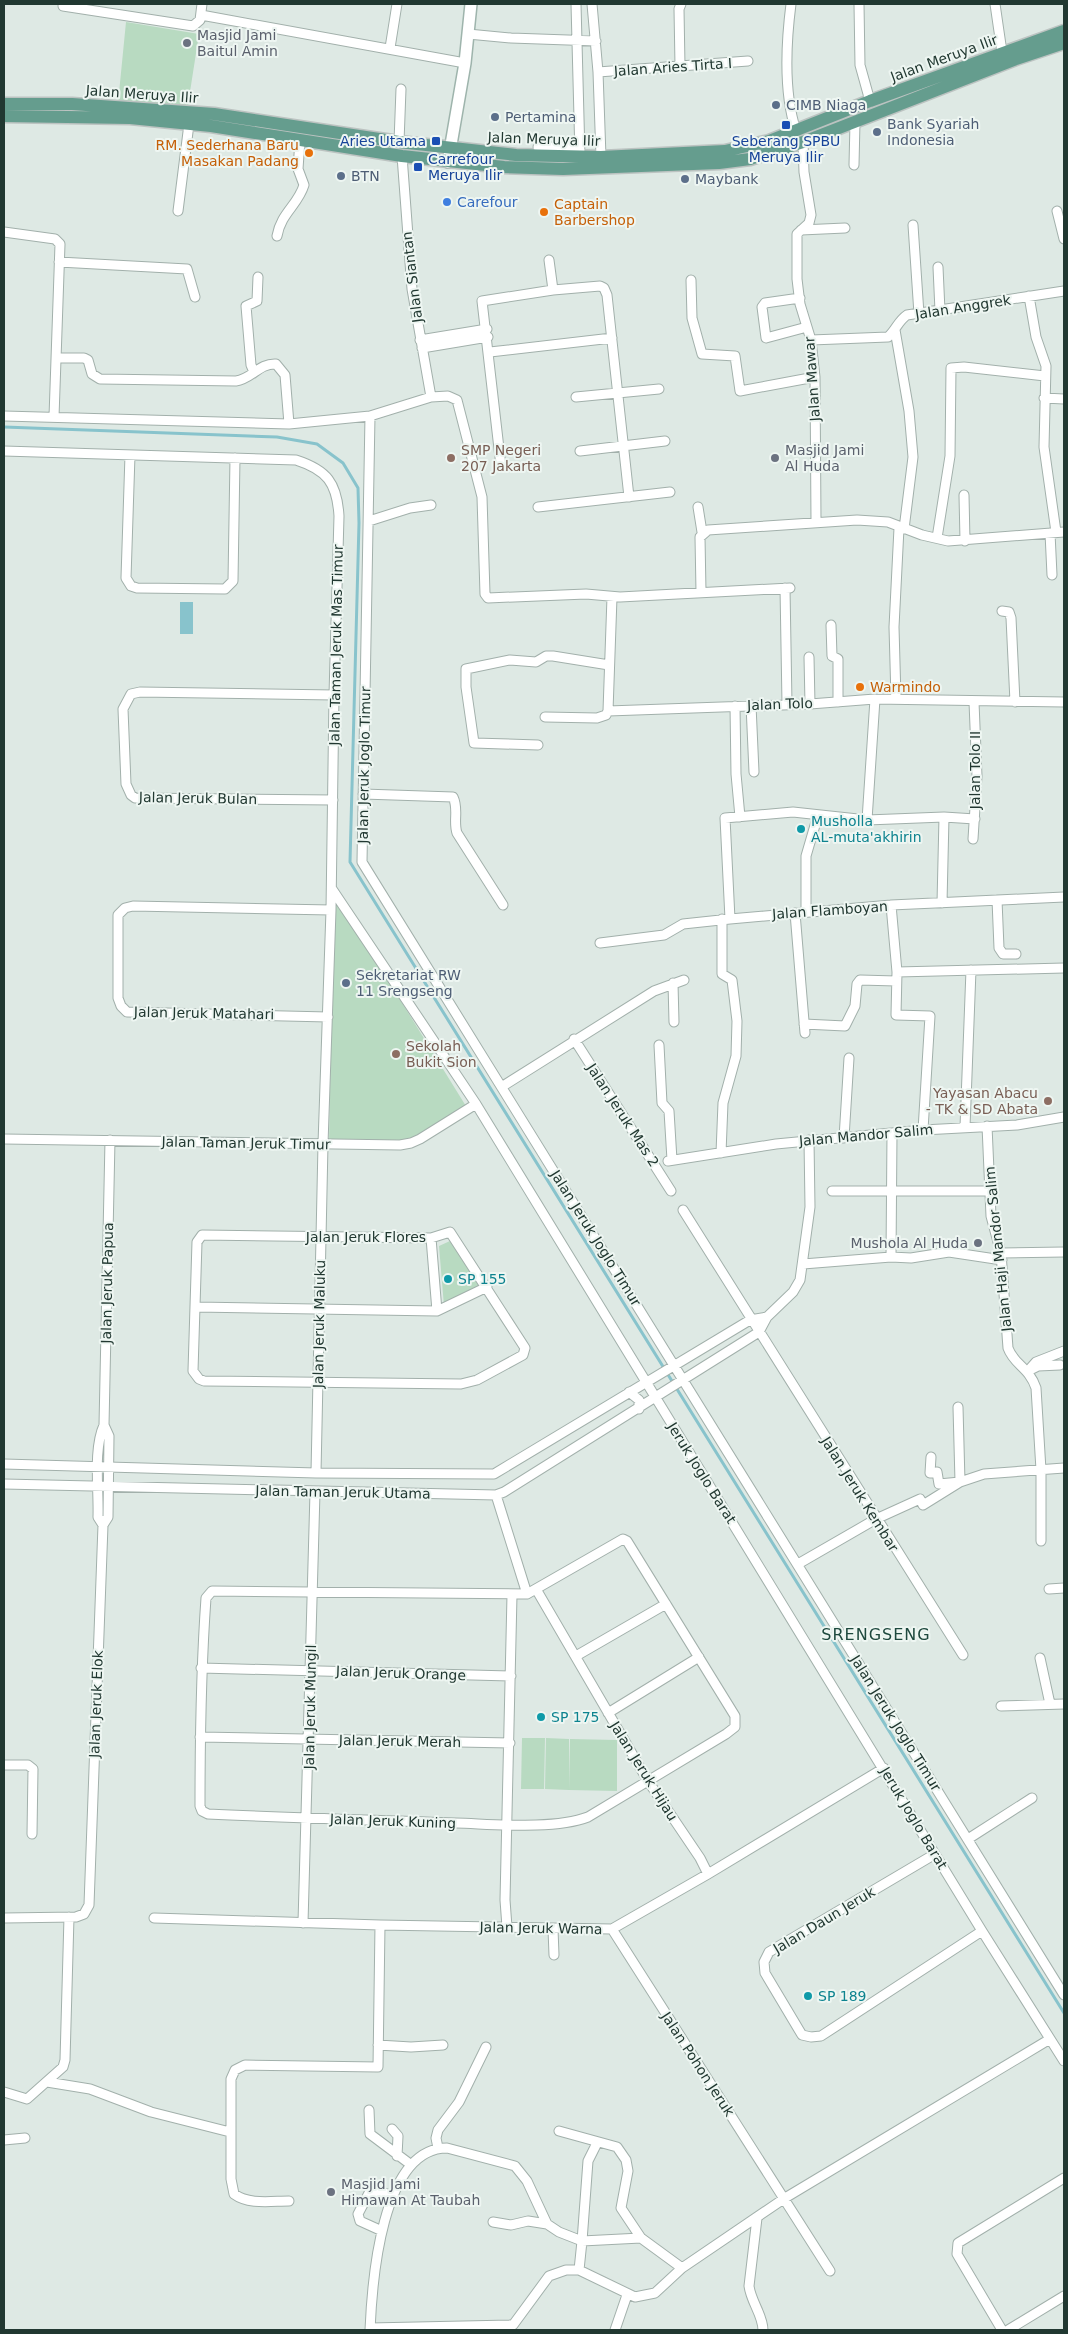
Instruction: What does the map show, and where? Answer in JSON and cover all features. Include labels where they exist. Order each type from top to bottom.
[{"type":"main road","name":"Jalan Meruya Ilir","points":[[4,116],[130,118],[164,115],[189,124],[212,120],[300,140],[448,162],[563,169],[719,163],[750,159],[799,137],[870,101],[1064,31]]},
{"type":"main road","name":"Jalan Meruya Ilir","points":[[4,104],[72,104],[516,155],[580,152],[601,157],[736,150],[799,137],[854,122],[1016,59],[1064,43]]},
{"type":"street","points":[[63,6],[193,26],[199,22],[202,4]]},
{"type":"street","points":[[390,48],[397,4]]},
{"type":"street","points":[[448,162],[465,63],[471,4]]},
{"type":"street","points":[[538,148],[580,152],[576,4]]},
{"type":"street","points":[[592,4],[598,72],[601,157]]},
{"type":"street","points":[[680,66],[679,9],[681,4]]},
{"type":"street","name":"Jalan Mawar","points":[[791,4],[788,89],[790,113],[799,137],[811,215],[810,223],[797,234],[796,246],[800,298],[811,340],[814,378],[816,521]]},
{"type":"street","points":[[859,4],[860,64],[870,101]]},
{"type":"street","points":[[995,4],[1002,52]]},
{"type":"street","points":[[201,15],[465,63]]},
{"type":"street","points":[[468,34],[596,41]]},
{"type":"street","name":"Jalan Aries Tirta I","points":[[598,72],[748,61]]},
{"type":"street","points":[[399,142],[401,90]]},
{"type":"street","points":[[854,122],[854,165]]},
{"type":"street","points":[[178,211],[189,124]]},
{"type":"street","points":[[277,236],[282,218],[300,194],[304,185],[298,169],[300,140]]},
{"type":"street","name":"Jalan Siantan","points":[[402,156],[412,289],[431,397]]},
{"type":"street","points":[[1057,211],[1064,239]]},
{"type":"street","points":[[913,225],[919,314]]},
{"type":"street","points":[[801,230],[845,228]]},
{"type":"street","points":[[4,232],[55,239],[60,244],[54,417]]},
{"type":"street","points":[[549,260],[553,290]]},
{"type":"street","points":[[59,262],[187,269],[195,297]]},
{"type":"street","points":[[938,267],[940,311]]},
{"type":"street","points":[[254,372],[250,356],[246,306],[256,301],[258,277]]},
{"type":"street","points":[[691,280],[692,318],[702,354],[735,356],[740,391],[814,378]]},
{"type":"street","points":[[501,466],[490,352],[482,301],[553,290],[604,288],[607,295],[619,394],[629,497]]},
{"type":"street","name":"Jalan Anggrek","points":[[811,340],[888,336],[895,330],[902,318],[1064,291]]},
{"type":"street","points":[[1029,296],[1036,337],[1046,366],[1044,447],[1057,533],[1052,575]]},
{"type":"street","points":[[800,298],[765,303],[762,306],[766,338],[808,327]]},
{"type":"street","points":[[895,330],[909,411],[913,457],[902,529],[894,627],[896,699]]},
{"type":"street","points":[[421,344],[487,333]]},
{"type":"street","points":[[490,352],[612,338]]},
{"type":"street","points":[[56,358],[84,358],[88,360],[92,374],[100,380],[236,381],[244,380],[269,364],[276,364],[283,371],[289,424]]},
{"type":"street","points":[[937,538],[950,456],[951,368],[964,366],[1045,376]]},
{"type":"street","points":[[576,398],[659,390]]},
{"type":"street","points":[[4,416],[289,424],[370,416],[431,397],[448,396],[455,399],[458,404],[482,497],[485,594],[488,598],[580,594],[612,597],[788,588],[787,704]]},
{"type":"street","points":[[1044,398],[1064,399]]},
{"type":"street","name":"Jalan Jeruk Joglo Timur","points":[[370,416],[362,862],[503,1086],[671,1367],[798,1564],[1064,1995]]},
{"type":"street","points":[[580,451],[665,441]]},
{"type":"street","name":"Jalan Taman Jeruk Mas Timur","points":[[4,451],[303,462],[323,473],[332,482],[339,516],[334,695],[332,910],[323,1144]]},
{"type":"street","points":[[130,455],[126,578],[131,586],[137,588],[225,588],[233,581],[235,458]]},
{"type":"street","points":[[538,507],[670,492]]},
{"type":"street","points":[[964,496],[964,541]]},
{"type":"street","points":[[369,521],[410,508],[431,505]]},
{"type":"street","points":[[698,507],[702,532],[700,537],[701,592]]},
{"type":"street","points":[[702,532],[816,521],[879,521],[937,538],[964,541],[1057,533]]},
{"type":"street","points":[[608,711],[612,597]]},
{"type":"street","points":[[1002,611],[1009,612],[1011,618],[1015,702]]},
{"type":"street","points":[[831,625],[832,656],[838,659],[838,702]]},
{"type":"street","points":[[538,746],[474,743],[466,686],[466,669],[510,660],[536,662],[546,656],[609,665]]},
{"type":"street","points":[[809,657],[810,704]]},
{"type":"street","name":"Jalan Jeruk Bulan","points":[[333,800],[135,798],[131,795],[126,784],[123,710],[125,702],[131,694],[140,692],[334,695]]},
{"type":"street","points":[[868,820],[875,699]]},
{"type":"street","name":"Jalan Tolo","points":[[545,717],[597,718],[606,715],[608,711],[810,704],[875,699],[1064,702]]},
{"type":"street","name":"Jalan Tolo II","points":[[973,839],[976,776],[974,702]]},
{"type":"street","points":[[751,705],[754,772]]},
{"type":"street","points":[[735,706],[736,774],[740,817]]},
{"type":"street","points":[[364,794],[453,797],[457,808],[455,824],[457,833],[503,905]]},
{"type":"street","points":[[721,1153],[723,1103],[736,1063],[737,1030],[732,980],[722,974],[726,919],[724,820],[793,812],[868,820],[944,817],[975,819]]},
{"type":"street","points":[[806,912],[806,856],[818,815]]},
{"type":"street","points":[[942,903],[944,817]]},
{"type":"street","name":"Jeruk Joglo Barat","points":[[332,889],[476,1104],[660,1396],[935,1854],[1064,2061]]},
{"type":"street","name":"Jalan Flamboyan","points":[[600,943],[664,935],[683,924],[726,919],[891,905],[1064,897]]},
{"type":"street","points":[[997,900],[999,948],[1003,954],[1016,954]]},
{"type":"street","points":[[891,905],[896,976],[896,1015],[930,1016],[923,1130]]},
{"type":"street","name":"Jalan Jeruk Matahari","points":[[328,1017],[128,1012],[121,1006],[118,998],[118,915],[125,908],[133,906],[332,910]]},
{"type":"street","points":[[795,913],[805,1029],[845,1026],[855,1006],[857,984],[860,980],[971,970],[1064,968]]},
{"type":"street","points":[[964,1127],[971,970]]},
{"type":"street","points":[[503,1086],[574,1039],[654,991],[684,980]]},
{"type":"street","points":[[672,983],[674,1022]]},
{"type":"street","name":"Jalan Jeruk Mas 2","points":[[574,1039],[671,1192]]},
{"type":"street","name":"Jalan Mandor Salim","points":[[659,1045],[662,1103],[669,1111],[670,1161],[809,1140],[1036,1123],[1064,1117]]},
{"type":"street","points":[[844,1138],[849,1058]]},
{"type":"street","name":"Jalan Taman Jeruk Timur","points":[[4,1140],[323,1144],[411,1143],[476,1104]]},
{"type":"street","name":"Jalan Haji Mandor Salim","points":[[987,1126],[992,1216],[1002,1257],[1008,1348],[1013,1359],[1028,1371],[1036,1388],[1041,1470],[1041,1541]]},
{"type":"street","points":[[891,1257],[892,1133]]},
{"type":"street","name":"Jalan Jeruk Papua","points":[[98,1486],[99,1436],[104,1425],[110,1140]]},
{"type":"street","points":[[683,1210],[759,1332],[767,1317],[796,1288],[803,1264],[811,1202],[809,1140]]},
{"type":"street","name":"Jalan Jeruk Maluku","points":[[316,1473],[323,1144]]},
{"type":"street","points":[[832,1191],[990,1191]]},
{"type":"street","name":"Jalan Jeruk Flores","points":[[446,1232],[452,1234],[525,1348],[523,1355],[477,1380],[461,1384],[199,1379],[193,1371],[197,1242],[202,1235],[322,1236],[431,1238],[446,1232]]},
{"type":"street","points":[[431,1238],[437,1311]]},
{"type":"street","points":[[803,1264],[891,1257],[911,1258],[949,1252],[1002,1257],[1064,1252]]},
{"type":"street","points":[[196,1307],[437,1311],[487,1287]]},
{"type":"street","points":[[750,1320],[767,1317]]},
{"type":"street","name":"Jalan Taman Jeruk Utama","points":[[4,1464],[316,1473],[494,1474],[750,1320]]},
{"type":"street","name":"Jalan Taman Jeruk Utama","points":[[4,1484],[496,1495],[504,1492],[660,1396],[759,1332]]},
{"type":"street","name":"Jalan Jeruk Kembar","points":[[759,1332],[963,1655]]},
{"type":"street","points":[[1028,1371],[1036,1362],[1064,1351]]},
{"type":"street","points":[[1028,1371],[1038,1366],[1060,1365]]},
{"type":"street","points":[[629,1392],[639,1400],[639,1409]]},
{"type":"street","points":[[958,1407],[960,1482]]},
{"type":"street","name":"Jalan Jeruk Papua","points":[[104,1425],[109,1436],[109,1486]]},
{"type":"street","points":[[931,1457],[930,1473],[936,1472],[940,1484],[960,1482],[984,1474],[1064,1468]]},
{"type":"street","points":[[798,1564],[876,1519],[920,1498],[923,1505],[960,1482]]},
{"type":"street","name":"Jalan Jeruk Elok","points":[[98,1486],[98,1516],[103,1525]]},
{"type":"street","name":"Jalan Jeruk Elok","points":[[69,1917],[76,1917],[88,1910],[103,1525],[108,1516],[109,1486]]},
{"type":"street","name":"Jalan Jeruk Mungil","points":[[303,1923],[308,1818],[315,1492]]},
{"type":"street","points":[[496,1495],[527,1594]]},
{"type":"street","name":"Jalan Jeruk Kuning","points":[[623,1540],[627,1541],[735,1716],[735,1727],[588,1817],[575,1822],[508,1824],[208,1814],[202,1811],[201,1668],[206,1598],[212,1591],[512,1595],[527,1594],[623,1540]]},
{"type":"street","points":[[1049,1589],[1064,1588]]},
{"type":"street","name":"Jalan Jeruk Hijau","points":[[536,1589],[648,1781],[700,1858],[708,1874]]},
{"type":"street","points":[[507,1927],[505,1900],[512,1595]]},
{"type":"street","points":[[576,1656],[666,1604]]},
{"type":"street","points":[[608,1713],[699,1657]]},
{"type":"street","points":[[1040,1658],[1050,1704]]},
{"type":"street","name":"Jalan Jeruk Orange","points":[[201,1668],[511,1676]]},
{"type":"street","points":[[1001,1706],[1064,1704]]},
{"type":"street","name":"Jalan Jeruk Merah","points":[[200,1737],[510,1743]]},
{"type":"street","points":[[4,1765],[28,1765],[33,1769],[32,1834]]},
{"type":"street","name":"Jalan Jeruk Warna","points":[[154,1918],[380,1926],[612,1929],[708,1874],[884,1768]]},
{"type":"street","points":[[968,1839],[1032,1798]]},
{"type":"street","name":"Jalan Daun Jeruk","points":[[935,1854],[769,1952],[764,1962],[765,1973],[802,2035],[811,2037],[821,2036],[982,1931]]},
{"type":"street","points":[[4,1918],[69,1917],[65,2060],[63,2067],[27,2099],[4,2092]]},
{"type":"street","points":[[289,2201],[254,2201],[241,2199],[234,2194],[231,2179],[231,2079],[235,2070],[245,2065],[378,2067],[380,1926]]},
{"type":"street","points":[[554,1929],[554,1955]]},
{"type":"street","name":"Jalan Pohon Jeruk","points":[[612,1929],[830,2271]]},
{"type":"street","points":[[547,2224],[527,2181],[515,2166],[447,2148],[438,2148],[425,2153],[410,2164],[394,2197],[382,2231],[374,2272],[370,2329],[517,2327],[549,2276],[566,2270],[579,2270],[627,2295],[635,2297],[655,2292],[682,2268],[785,2198],[1050,2038]]},
{"type":"street","points":[[378,2045],[410,2047],[443,2045]]},
{"type":"street","points":[[438,2148],[436,2138],[438,2130],[449,2118],[459,2102],[486,2047]]},
{"type":"street","points":[[48,2082],[90,2089],[151,2112],[230,2132]]},
{"type":"street","points":[[368,2110],[370,2134],[410,2164]]},
{"type":"street","points":[[392,2128],[398,2136],[397,2156]]},
{"type":"street","points":[[559,2131],[617,2147],[626,2160],[628,2171],[621,2208],[641,2238],[682,2268]]},
{"type":"street","points":[[4,2140],[25,2138]]},
{"type":"street","points":[[579,2270],[588,2161],[597,2143]]},
{"type":"street","points":[[1002,2330],[956,2254],[958,2243],[1064,2178]]},
{"type":"street","points":[[382,2231],[360,2221],[358,2214],[369,2193],[382,2192],[394,2197]]},
{"type":"street","points":[[757,2218],[749,2286],[750,2293],[763,2323],[762,2330]]},
{"type":"street","points":[[493,2222],[511,2226],[528,2221],[547,2224],[559,2232],[582,2241],[641,2238]]},
{"type":"street","points":[[615,2330],[627,2295]]},
{"type":"street","points":[[1008,2330],[1064,2296]]},
{"type":"green space","points":[[126,22],[199,34],[187,111],[118,103]]},
{"type":"green space","points":[[334,893],[469,1111],[413,1143],[329,1143]]},
{"type":"green space","points":[[450,1241],[479,1286],[444,1306],[439,1246]]},
{"type":"green space","points":[[522,1738],[545,1738],[544,1789],[521,1789]]},
{"type":"green space","points":[[546,1738],[569,1739],[569,1790],[545,1789]]},
{"type":"green space","points":[[570,1739],[617,1740],[617,1791],[569,1790]]},
{"type":"water","points":[[180,602],[193,602],[193,634],[180,634]]},
{"type":"waterway","points":[[4,427],[277,437],[317,444],[343,463],[358,488],[359,523],[350,862],[1064,2013]]},
{"type":"place","name":"Masjid Jami Baitul Amin","points":[[187,43]]},
{"type":"place","name":"CIMB Niaga","points":[[776,105]]},
{"type":"place","name":"Pertamina","points":[[495,117]]},
{"type":"place","name":"Seberang SPBU Meruya Ilir","points":[[786,125]]},
{"type":"place","name":"Bank Syariah Indonesia","points":[[877,132]]},
{"type":"place","name":"Aries Utama","points":[[436,141]]},
{"type":"place","name":"RM. Sederhana Baru Masakan Padang","points":[[309,153]]},
{"type":"place","name":"Carrefour Meruya Ilir","points":[[418,167]]},
{"type":"place","name":"BTN","points":[[341,176]]},
{"type":"place","name":"Maybank","points":[[685,179]]},
{"type":"place","name":"Carefour","points":[[447,202]]},
{"type":"place","name":"Captain Barbershop","points":[[544,212]]},
{"type":"place","name":"SMP Negeri 207 Jakarta","points":[[451,458]]},
{"type":"place","name":"Masjid Jami Al Huda","points":[[775,458]]},
{"type":"place","name":"Warmindo","points":[[860,687]]},
{"type":"place","name":"Musholla AL-muta'akhirin","points":[[801,829]]},
{"type":"place","name":"Sekretariat RW 11 Srengseng","points":[[346,983]]},
{"type":"place","name":"Sekolah Bukit Sion","points":[[396,1054]]},
{"type":"place","name":"Yayasan Abacu - TK & SD Abata","points":[[1048,1101]]},
{"type":"place","name":"Mushola Al Huda","points":[[978,1243]]},
{"type":"place","name":"SP 155","points":[[448,1279]]},
{"type":"place","name":"SP 175","points":[[541,1717]]},
{"type":"place","name":"SP 189","points":[[808,1996]]},
{"type":"place","name":"Masjid Jami Himawan At Taubah","points":[[331,2192]]},
{"type":"district","name":"SRENGSENG","points":[[876,1634]]}]
